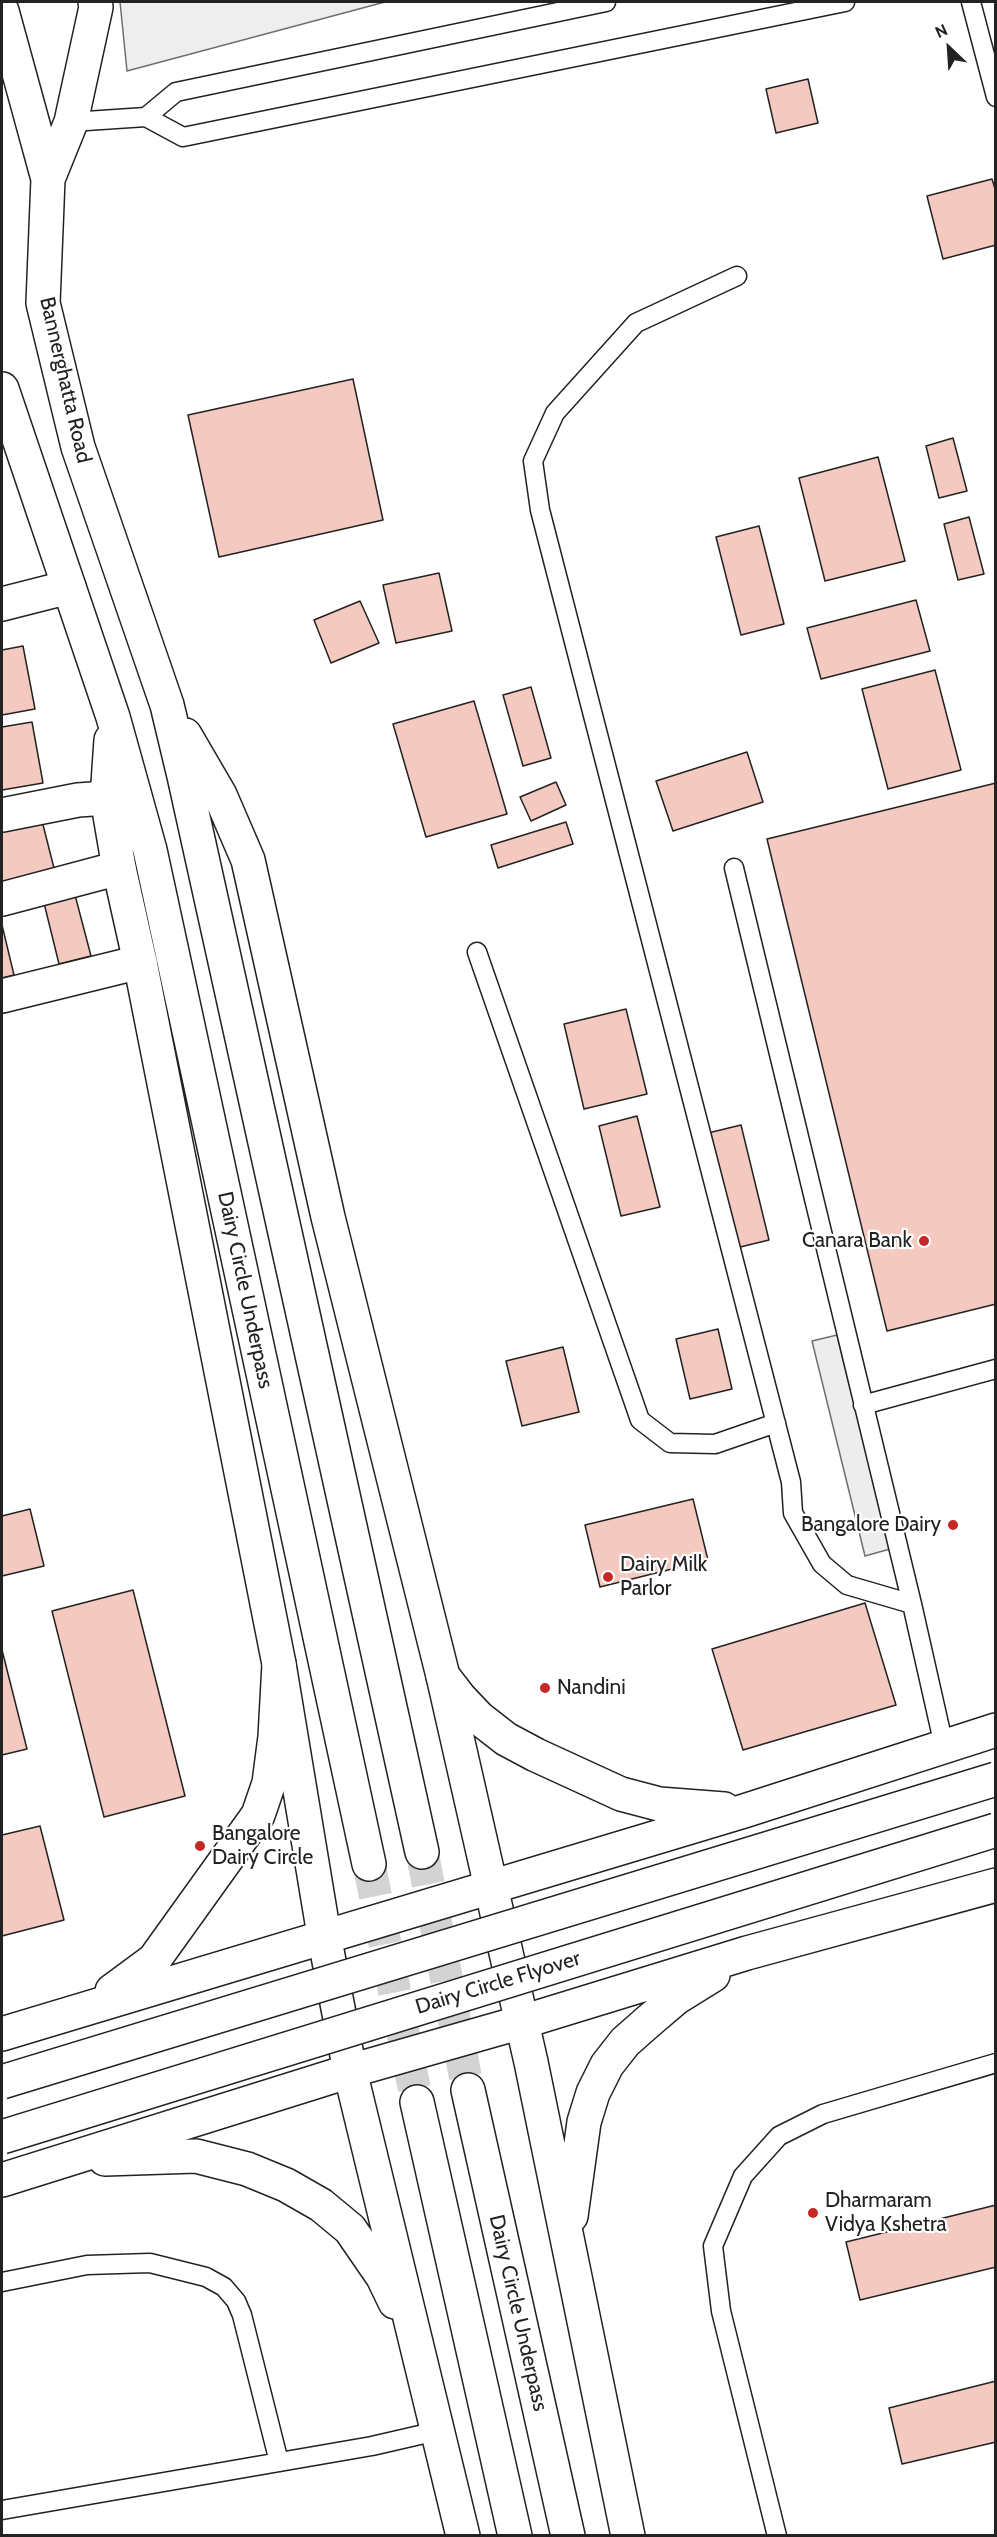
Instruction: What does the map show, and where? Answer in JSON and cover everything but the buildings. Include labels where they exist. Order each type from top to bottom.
[{"type":"main road","points":[[48,179],[71,122],[96,7],[95,2]]},
{"type":"main road","name":"Bannerghatta Road","points":[[2,11],[48,179],[43,303],[78,447],[167,705]]},
{"type":"main road","points":[[2,389],[113,717],[107,798],[119,868],[128,964],[279,1664],[324,1935],[350,2071],[463,2535]]},
{"type":"main road","points":[[2,604],[69,587]]},
{"type":"main road","points":[[167,705],[220,795],[248,860],[328,1217],[443,1676],[492,1887],[568,2240],[628,2535]]},
{"type":"main road","points":[[167,705],[422,1852]]},
{"type":"main road","name":"Dairy Circle Underpass","points":[[113,717],[150,850],[369,1864]]},
{"type":"main road","points":[[2,815],[107,798]]},
{"type":"main road","points":[[2,899],[119,868]]},
{"type":"main road","points":[[2,996],[128,964]]},
{"type":"main road","points":[[85,2008],[123,1984],[154,1960],[258,1815],[269,1783],[275,1737],[279,1664]]},
{"type":"main road","points":[[443,1676],[479,1718],[506,1739],[621,1794],[659,1804],[744,1811]]},
{"type":"main road","points":[[2,2034],[324,1935],[744,1811],[996,1730]]},
{"type":"main road","points":[[2,2082],[996,1779]]},
{"type":"main road","name":"Dairy Circle Flyover","points":[[2,2137],[996,1830]]},
{"type":"main road","points":[[2,2180],[350,2071],[522,2022],[747,1953],[996,1886]]},
{"type":"main road","points":[[568,2240],[584,2122],[593,2093],[608,2065],[626,2042],[676,1998],[747,1953]]},
{"type":"main road","name":"Dairy Circle Underpass","points":[[468,2090],[568,2535]]},
{"type":"main road","points":[[417,2102],[515,2535]]},
{"type":"main road","points":[[59,2161],[196,2156],[247,2169],[286,2185],[321,2205],[350,2229],[383,2277],[418,2347]]},
{"type":"lane","points":[[146,117],[176,92],[529,9],[606,2]]},
{"type":"lane","points":[[71,122],[146,117],[183,137],[845,2]]},
{"type":"lane","points":[[971,2],[996,97]]},
{"type":"lane","points":[[737,276],[636,323],[555,412],[534,460],[540,510],[791,1482],[793,1513],[822,1564],[847,1586],[912,1604]]},
{"type":"lane","points":[[734,868],[862,1405],[912,1604],[944,1746]]},
{"type":"lane","points":[[477,952],[640,1420],[670,1443],[715,1444],[776,1423]]},
{"type":"lane","points":[[862,1405],[996,1369]]},
{"type":"lane","points":[[777,2535],[721,2311],[713,2246],[742,2176],[779,2136],[823,2114],[996,2063]]},
{"type":"lane","points":[[2,2282],[87,2265],[150,2263],[206,2277],[224,2287],[236,2301],[242,2314],[279,2462]]},
{"type":"lane","points":[[2,2510],[372,2446],[437,2431]]},
{"type":"shaded area","points":[[120,2],[385,2],[127,71]]},
{"type":"shaded area","points":[[837,1335],[890,1549],[865,1556],[812,1341]]},
{"type":"tunnel","points":[[422,1852],[468,2090]]},
{"type":"tunnel","points":[[369,1864],[417,2102]]},
{"type":"place","name":"Canara Bank","points":[[924,1241]]},
{"type":"place","name":"Bangalore Dairy","points":[[953,1525]]},
{"type":"place","name":"Dairy Milk Parlor","points":[[608,1577]]},
{"type":"place","name":"Nandini","points":[[545,1688]]},
{"type":"place","name":"Bangalore Dairy Circle","points":[[200,1846]]},
{"type":"place","name":"Dharmaram Vidya Kshetra","points":[[813,2213]]}]
